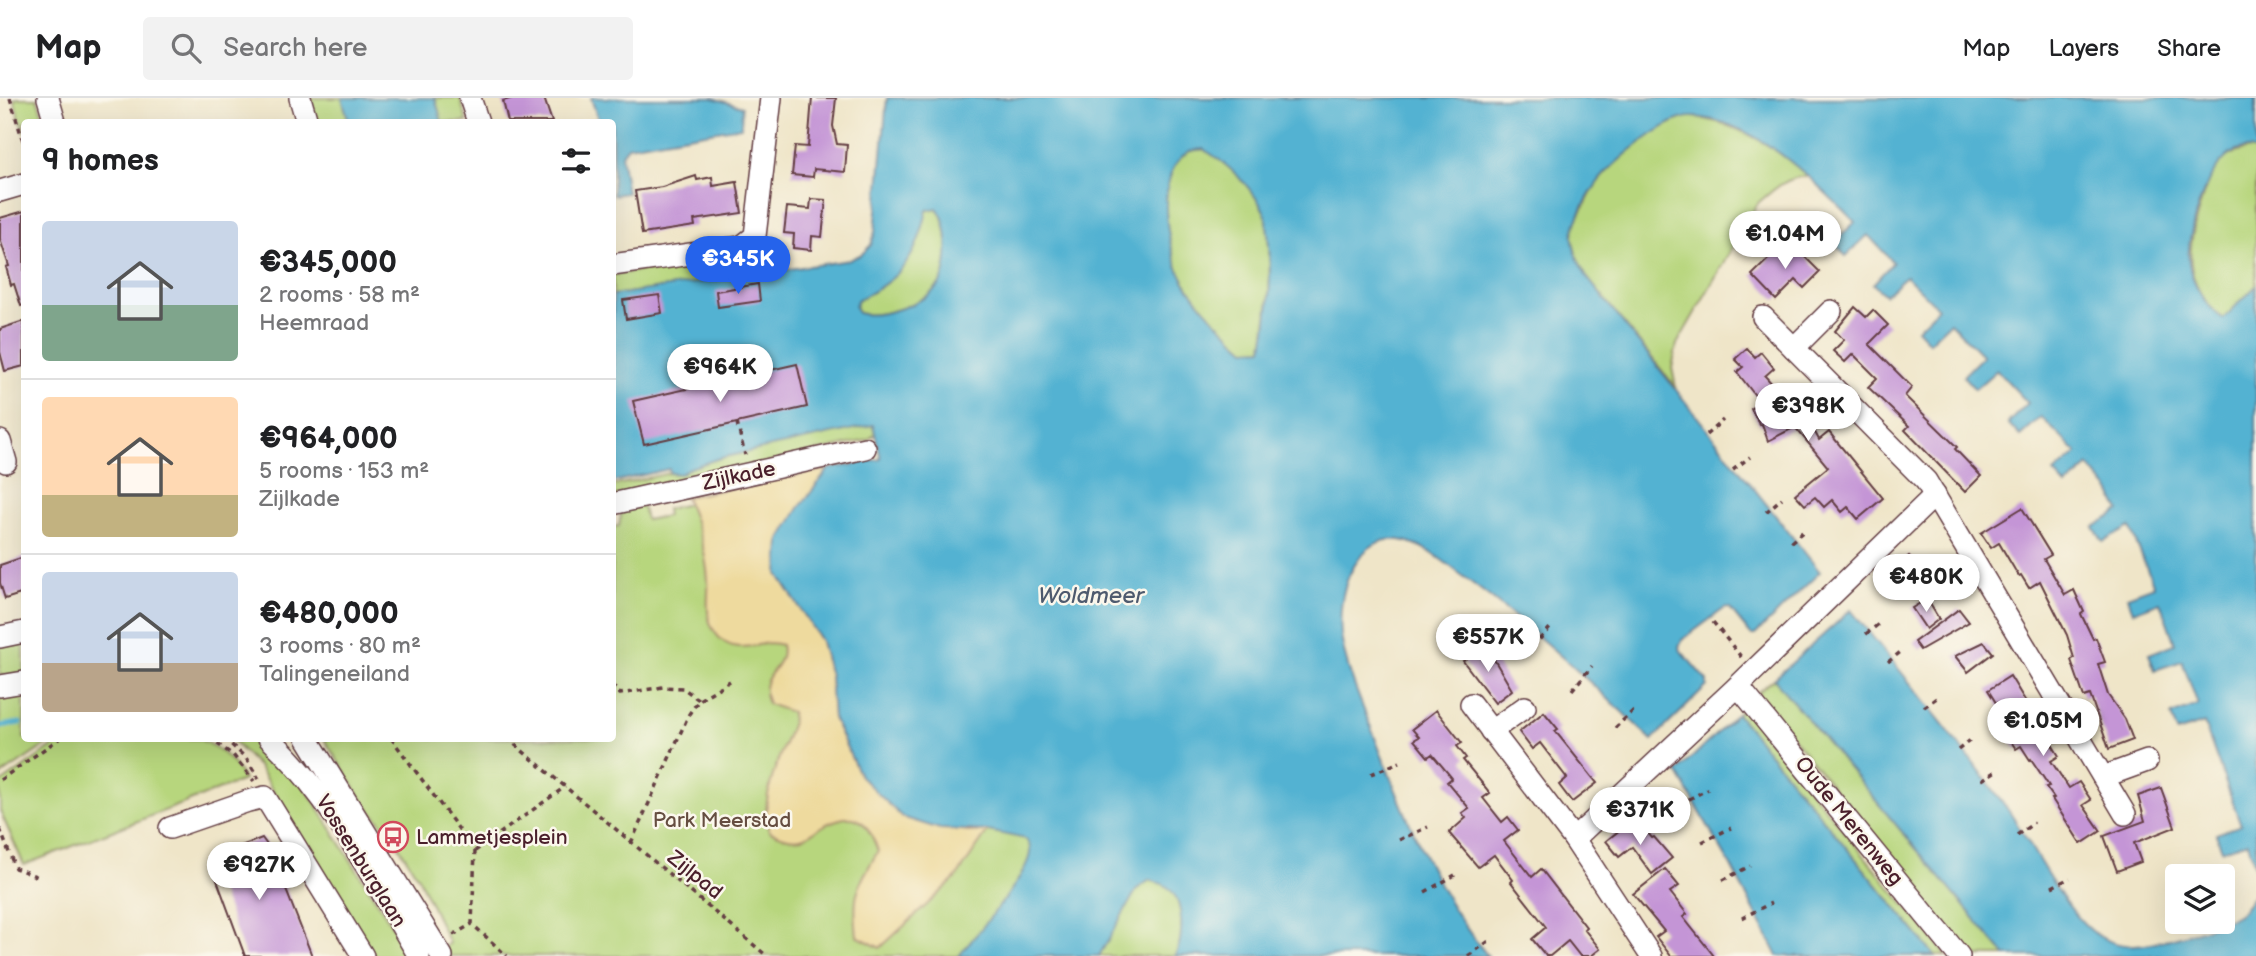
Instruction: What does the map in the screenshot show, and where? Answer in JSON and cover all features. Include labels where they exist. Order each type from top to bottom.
[{"type":"street","points":[[48,98],[54,119]]},
{"type":"street","points":[[300,98],[306,119]]},
{"type":"street","points":[[470,98],[477,119]]},
{"type":"street","points":[[616,264],[741,247],[755,236],[771,98]]},
{"type":"street","points":[[0,191],[21,185]]},
{"type":"street","points":[[1794,348],[1831,311]]},
{"type":"street","points":[[1763,317],[1926,481],[2125,814]]},
{"type":"street","points":[[0,441],[6,462]]},
{"type":"street","name":"Zijlkade","points":[[616,503],[865,448]]},
{"type":"street","points":[[1574,839],[1738,686],[1935,495]]},
{"type":"street","points":[[0,637],[21,633]]},
{"type":"street","points":[[0,686],[21,682]]},
{"type":"street","name":"Oude Merenweg","points":[[1738,686],[1959,956]]},
{"type":"street","points":[[1471,704],[1574,839],[1651,956]]},
{"type":"street","points":[[1491,731],[1525,707]]},
{"type":"street","name":"Vossenburglaan","points":[[273,742],[320,793],[419,956]]},
{"type":"street","name":"Vossenburglaan","points":[[309,742],[442,956]]},
{"type":"street","points":[[2103,777],[2147,761]]},
{"type":"street","points":[[170,828],[265,797],[363,956]]},
{"type":"path","points":[[10,98],[21,134]]},
{"type":"path","points":[[1706,435],[1723,420]]},
{"type":"path","points":[[737,423],[744,454]]},
{"type":"path","points":[[1733,470],[1750,457]]},
{"type":"path","points":[[1766,512],[1782,498]]},
{"type":"path","points":[[1791,542],[1806,529]]},
{"type":"path","points":[[1866,634],[1880,623]]},
{"type":"path","points":[[1526,654],[1550,628]]},
{"type":"path","points":[[1888,662],[1903,650]]},
{"type":"path","points":[[1572,690],[1592,666]]},
{"type":"path","points":[[631,843],[689,714],[699,700],[730,681]]},
{"type":"path","points":[[616,689],[621,694],[663,687],[683,688],[699,700]]},
{"type":"path","points":[[1924,707],[1938,697]]},
{"type":"path","points":[[1615,728],[1636,708]]},
{"type":"path","points":[[1958,750],[1973,738]]},
{"type":"path","points":[[0,780],[54,742]]},
{"type":"path","points":[[215,742],[233,755],[265,797]]},
{"type":"path","points":[[228,742],[246,758],[258,777],[265,797]]},
{"type":"path","points":[[394,742],[475,850],[472,923],[507,956]]},
{"type":"path","name":"Zijlpad","points":[[512,742],[767,956]]},
{"type":"path","points":[[1371,774],[1400,762]]},
{"type":"path","points":[[1982,780],[1996,771]]},
{"type":"path","points":[[475,850],[565,787]]},
{"type":"path","points":[[1680,804],[1707,789]]},
{"type":"path","points":[[2017,835],[2034,823]]},
{"type":"path","points":[[1399,840],[1428,827]]},
{"type":"path","points":[[1702,842],[1731,828]]},
{"type":"path","points":[[0,829],[15,868],[41,878]]},
{"type":"path","points":[[1723,880],[1750,866]]},
{"type":"path","points":[[1425,892],[1455,875]]},
{"type":"path","points":[[2052,887],[2070,878]]},
{"type":"path","points":[[1742,918],[1771,903]]},
{"type":"path","points":[[1468,956],[1492,939]]},
{"type":"green space","points":[[37,98],[44,119],[21,119],[21,124],[14,99]]},
{"type":"green space","points":[[310,98],[342,98],[348,119],[317,119]]},
{"type":"green space","points":[[435,98],[460,98],[466,119],[441,119]]},
{"type":"green space","points":[[1689,116],[1722,124],[1753,137],[1768,145],[1808,176],[1787,181],[1758,203],[1677,344],[1672,368],[1676,388],[1586,276],[1576,254],[1573,235],[1576,222],[1594,187],[1617,161],[1651,134]]},
{"type":"green space","points":[[1203,149],[1238,176],[1265,213],[1270,276],[1263,348],[1246,349],[1229,334],[1198,301],[1178,269],[1169,234],[1166,195],[1177,162],[1188,152]]},
{"type":"green space","points":[[2249,149],[2256,151],[2256,286],[2223,319],[2199,292],[2191,262],[2193,231],[2205,191],[2219,161]]},
{"type":"green space","points":[[937,208],[944,224],[947,247],[945,269],[938,286],[922,299],[901,308],[878,314],[858,313],[855,306],[857,300],[885,284],[905,265],[918,241],[927,210]]},
{"type":"green space","points":[[766,247],[767,273],[616,295],[616,274]]},
{"type":"green space","points":[[873,424],[875,434],[868,440],[616,496],[616,485],[670,473],[681,474],[687,469],[720,458]]},
{"type":"green space","name":"Park Meerstad","points":[[689,504],[691,510],[751,555],[977,846],[988,831],[1026,838],[1031,849],[1125,909],[1137,889],[1149,880],[1166,885],[1177,899],[1180,909],[1180,939],[1175,956],[449,956],[444,948],[449,943],[419,879],[392,835],[365,804],[326,742],[616,742],[616,526],[619,526],[622,509],[642,505],[646,520],[667,516],[666,509]]},
{"type":"green space","points":[[21,641],[21,673],[0,676],[0,646]]},
{"type":"green space","points":[[1774,679],[2006,956],[1968,956],[1757,693]]},
{"type":"green space","points":[[21,694],[21,742],[51,742],[0,776],[0,698]]},
{"type":"green space","points":[[1743,709],[1947,956],[1935,956],[1737,714]]},
{"type":"green space","points":[[59,742],[205,742],[225,755],[244,780],[24,865],[0,811],[0,784]]},
{"type":"green space","points":[[234,742],[259,742],[303,784],[410,954],[372,956],[258,766]]},
{"type":"sand","points":[[829,469],[800,508],[801,609],[821,641],[830,676],[833,718],[860,776],[967,832],[988,831],[956,878],[880,948],[857,936],[855,910],[858,891],[878,851],[864,824],[858,819],[843,818],[797,839],[769,831],[766,818],[769,791],[792,722],[791,712],[768,704],[765,694],[768,678],[780,660],[781,645],[769,643],[733,646],[715,632],[708,614],[708,580],[703,548],[685,497]]},
{"type":"water","points":[[342,98],[435,98],[441,119],[348,119]]},
{"type":"water","points":[[591,98],[713,98],[742,107],[741,127],[628,146],[621,155],[627,193],[616,195],[616,119],[598,119]]},
{"type":"water","name":"Woldmeer","points":[[887,98],[2256,98],[2256,151],[2240,150],[2226,157],[2214,171],[2197,211],[2189,264],[2197,288],[2211,308],[2223,319],[2256,286],[2256,870],[2248,842],[2222,850],[2216,834],[2241,825],[2204,723],[2177,732],[2171,715],[2198,705],[2182,661],[2155,670],[2149,654],[2175,644],[2160,602],[2133,612],[2127,596],[2154,586],[2130,527],[2103,542],[2094,527],[2120,511],[2110,491],[2089,466],[2066,486],[2054,473],[2077,453],[2041,417],[2020,436],[2008,423],[2028,403],[1997,370],[1975,389],[1963,376],[1983,356],[1950,322],[1929,342],[1917,329],[1938,308],[1906,276],[1885,295],[1873,284],[1893,262],[1868,235],[1846,256],[1834,243],[1855,222],[1802,171],[1760,140],[1738,128],[1715,120],[1692,117],[1669,124],[1655,132],[1598,182],[1577,222],[1573,235],[1575,251],[1586,276],[1820,572],[1755,635],[1751,635],[1730,609],[1725,608],[1682,640],[1679,646],[1681,651],[1707,681],[1707,686],[1652,740],[1540,638],[1427,550],[1393,539],[1375,544],[1360,557],[1347,579],[1341,606],[1341,634],[1349,671],[1421,848],[1452,906],[1488,956],[1175,956],[1180,939],[1180,909],[1177,900],[1166,886],[1150,880],[1137,889],[1099,956],[959,956],[1023,872],[1029,858],[1029,845],[1026,839],[988,831],[940,829],[902,817],[860,776],[833,718],[830,676],[821,641],[778,574],[780,540],[799,508],[829,469],[881,459],[873,425],[720,458],[687,469],[681,474],[670,473],[669,469],[616,481],[616,295],[850,260],[871,245],[875,232]],"holes":[[[1203,149],[1238,176],[1265,213],[1270,276],[1263,348],[1246,349],[1213,318],[1185,282],[1173,252],[1166,214],[1166,195],[1177,162],[1188,152]],[[937,208],[946,235],[947,259],[938,286],[922,299],[901,308],[878,314],[858,313],[855,307],[857,300],[885,284],[905,265],[918,241],[927,210]]]},
{"type":"water","points":[[1851,610],[2006,807],[2061,895],[2086,926],[2111,942],[2134,945],[2189,934],[2235,934],[2235,916],[2256,892],[2256,956],[2006,956],[1774,679]]},
{"type":"water","points":[[1737,714],[1935,956],[1778,956],[1731,866],[1677,772]]},
{"type":"building","points":[[513,98],[544,98],[551,119],[507,119],[503,101]]},
{"type":"building","points":[[812,98],[836,98],[833,126],[837,144],[847,145],[845,172],[814,169],[813,177],[792,175],[795,146],[808,147]]},
{"type":"building","points":[[696,176],[697,180],[712,177],[713,186],[737,182],[742,213],[694,220],[695,226],[642,234],[635,191],[662,187]]},
{"type":"building","points":[[811,199],[826,200],[822,237],[812,236],[811,250],[793,248],[794,234],[784,233],[787,207],[810,209]]},
{"type":"building","points":[[21,212],[21,306],[6,267],[9,266],[0,239],[0,218]]},
{"type":"building","points":[[1788,240],[1820,272],[1804,288],[1796,280],[1776,300],[1752,275]]},
{"type":"building","points":[[758,284],[760,301],[718,307],[716,291]]},
{"type":"building","points":[[659,295],[662,313],[626,319],[623,300]]},
{"type":"building","points":[[1855,307],[1866,317],[1873,310],[1888,325],[1869,344],[1912,387],[1905,396],[1957,447],[1955,449],[1981,476],[1965,492],[1905,430],[1909,426],[1868,387],[1877,378],[1853,354],[1845,362],[1833,351],[1844,340],[1835,331]]},
{"type":"building","points":[[21,322],[21,367],[5,371],[0,352],[0,329]]},
{"type":"building","points":[[1747,348],[1755,357],[1761,352],[1774,368],[1765,376],[1792,406],[1799,402],[1819,440],[1829,432],[1883,498],[1858,519],[1848,507],[1842,512],[1832,500],[1824,507],[1815,497],[1805,505],[1795,494],[1828,467],[1795,427],[1768,441],[1762,424],[1760,425],[1751,409],[1760,402],[1737,372],[1743,367],[1735,359]]},
{"type":"building","points":[[797,364],[807,407],[644,444],[633,401]]},
{"type":"building","points":[[2022,508],[2051,555],[2044,559],[2065,595],[2074,590],[2084,612],[2081,614],[2093,639],[2096,638],[2105,662],[2098,664],[2108,695],[2125,719],[2133,740],[2109,749],[2090,695],[2084,697],[2071,660],[2074,658],[2067,635],[2040,581],[2029,588],[1999,543],[1991,548],[1981,533]]},
{"type":"building","points":[[1909,556],[1936,584],[1921,597],[1901,577],[1904,574],[1897,567]]},
{"type":"building","points":[[21,558],[21,594],[5,599],[0,583],[0,565]]},
{"type":"building","points":[[1927,599],[1939,619],[1926,629],[1912,608]]},
{"type":"building","points":[[1959,609],[1969,622],[1920,650],[1914,642]]},
{"type":"building","points":[[1984,642],[1993,653],[1968,672],[1955,656]]},
{"type":"building","points":[[1485,644],[1512,690],[1495,703],[1463,661]]},
{"type":"building","points":[[2010,676],[2059,756],[2051,761],[2069,788],[2079,782],[2091,800],[2083,805],[2101,831],[2081,844],[2052,799],[2054,798],[2046,787],[2049,786],[2031,759],[2021,746],[2016,749],[2003,730],[2010,725],[1988,690]]},
{"type":"building","points":[[1436,710],[1462,743],[1457,746],[1466,758],[1463,760],[1490,793],[1483,798],[1502,822],[1508,817],[1518,830],[1504,841],[1532,877],[1541,869],[1586,927],[1584,929],[1600,949],[1591,956],[1580,956],[1568,941],[1550,956],[1546,956],[1532,939],[1546,927],[1494,855],[1478,867],[1449,833],[1466,818],[1462,813],[1469,808],[1447,782],[1452,778],[1432,754],[1428,757],[1414,740],[1419,737],[1412,729]]},
{"type":"building","points":[[1544,712],[1558,729],[1555,731],[1597,783],[1572,802],[1559,785],[1567,778],[1540,743],[1532,749],[1519,732]]},
{"type":"building","points":[[2161,788],[2175,827],[2134,843],[2141,862],[2117,871],[2104,836],[2145,821],[2138,796]]},
{"type":"building","points":[[1630,822],[1642,837],[1648,833],[1654,837],[1672,858],[1652,874],[1632,847],[1619,857],[1606,841]]},
{"type":"building","points":[[262,838],[270,849],[312,956],[245,956],[211,864],[220,854]]},
{"type":"building","points":[[1665,869],[1679,886],[1670,892],[1687,914],[1683,917],[1714,956],[1671,956],[1656,937],[1664,931],[1633,894]]},
{"type":"waterway","points":[[0,726],[20,723]]},
{"type":"place","name":"Lammetjesplein","points":[[393,837]]}]
